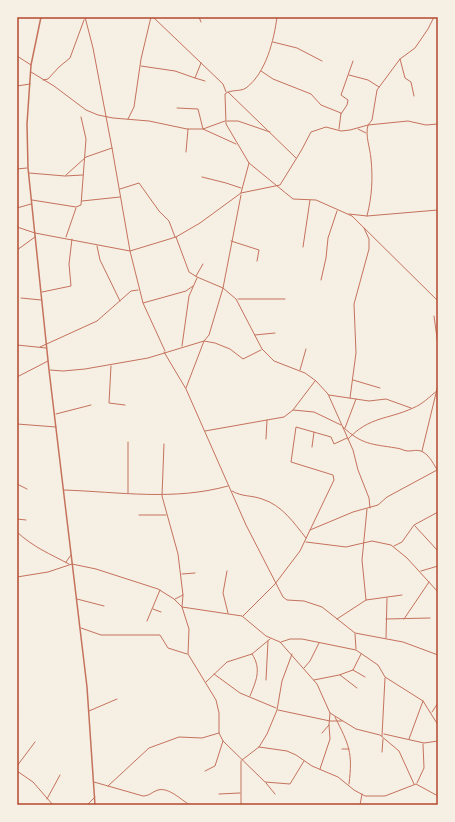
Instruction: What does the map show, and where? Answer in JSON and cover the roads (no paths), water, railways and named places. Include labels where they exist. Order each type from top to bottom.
[{"type":"street","points":[[41,17],[30,72],[26,124],[28,173],[79,628],[88,687],[88,711],[95,805]]},
{"type":"street","points":[[128,119],[134,107],[140,66],[152,17],[201,62],[223,84],[227,92],[271,132],[297,159]]},
{"type":"street","points":[[198,17],[201,22]]},
{"type":"street","points":[[227,92],[246,88],[260,71],[268,58],[277,17]]},
{"type":"street","points":[[367,216],[373,188],[371,155],[366,133],[368,125],[372,120],[375,94],[400,59],[415,48],[434,17]]},
{"type":"street","points":[[42,80],[48,79],[70,58],[85,18]]},
{"type":"street","points":[[85,18],[93,48],[130,251],[143,303],[165,352],[186,389],[275,584],[283,597],[287,600],[315,604],[322,607],[355,633],[403,642],[438,655]]},
{"type":"street","points":[[272,42],[297,48],[322,61]]},
{"type":"street","points":[[17,56],[31,65]]},
{"type":"street","points":[[400,59],[405,78],[411,82],[414,96]]},
{"type":"street","points":[[339,129],[341,114],[348,101],[341,96],[353,61]]},
{"type":"street","points":[[195,78],[201,62]]},
{"type":"street","points":[[140,66],[175,71],[205,81]]},
{"type":"street","points":[[260,71],[273,79],[311,94],[321,105],[341,114]]},
{"type":"street","points":[[30,72],[86,110],[105,116],[149,121],[189,129],[203,129],[226,121],[238,121],[271,132]]},
{"type":"street","points":[[348,75],[368,80],[380,87]]},
{"type":"street","points":[[48,79],[49,84]]},
{"type":"street","points":[[17,86],[30,83]]},
{"type":"street","points":[[227,92],[225,96],[226,121],[249,163],[295,200],[319,200],[338,211],[348,214],[367,216],[438,210]]},
{"type":"street","points":[[177,108],[198,109],[203,129]]},
{"type":"street","points":[[31,200],[76,207],[81,205],[86,156],[86,139],[81,117]]},
{"type":"street","points":[[17,227],[35,233],[130,251],[176,238],[241,194],[277,186],[282,182],[297,159],[311,132],[326,127],[345,131],[358,129],[368,125],[408,121],[426,125],[438,124]]},
{"type":"street","points":[[186,152],[189,129]]},
{"type":"street","points":[[203,129],[238,145]]},
{"type":"street","points":[[358,129],[366,133]]},
{"type":"street","points":[[65,176],[86,156],[99,150],[112,148]]},
{"type":"street","points":[[186,389],[204,341],[209,335],[223,288],[231,241],[249,163]]},
{"type":"street","points":[[241,194],[249,163]]},
{"type":"street","points":[[17,169],[28,168]]},
{"type":"street","points":[[28,173],[65,176],[84,175]]},
{"type":"street","points":[[202,177],[226,182],[242,189]]},
{"type":"street","points":[[119,189],[139,183],[159,211],[169,221],[187,270],[196,277],[223,288],[236,299],[262,349],[274,361],[300,370],[316,381],[328,394],[348,438],[367,492],[370,508]]},
{"type":"street","points":[[82,201],[121,197]]},
{"type":"street","points":[[303,247],[310,200]]},
{"type":"street","points":[[17,208],[31,204]]},
{"type":"street","points":[[66,238],[76,207]]},
{"type":"street","points":[[321,280],[326,258],[328,238],[338,211]]},
{"type":"street","points":[[348,214],[438,301]]},
{"type":"street","points":[[350,398],[356,353],[354,304],[369,249],[368,239],[364,228]]},
{"type":"street","points":[[17,250],[36,237]]},
{"type":"street","points":[[41,293],[70,286],[69,264],[72,239]]},
{"type":"street","points":[[231,241],[259,250],[257,261]]},
{"type":"street","points":[[97,245],[100,260],[120,302]]},
{"type":"street","points":[[182,347],[189,296],[196,277],[203,264]]},
{"type":"street","points":[[143,303],[186,291],[193,286]]},
{"type":"street","points":[[40,347],[91,324],[120,302],[131,291],[139,290]]},
{"type":"street","points":[[20,298],[42,300]]},
{"type":"street","points":[[236,299],[285,299]]},
{"type":"street","points":[[434,316],[438,345]]},
{"type":"street","points":[[255,336],[259,334],[275,333]]},
{"type":"street","points":[[49,370],[63,371],[111,365],[148,358],[204,341],[222,346],[243,359],[262,349]]},
{"type":"street","points":[[17,345],[33,348],[47,348]]},
{"type":"street","points":[[300,370],[306,349]]},
{"type":"street","points":[[17,377],[48,361]]},
{"type":"street","points":[[111,365],[108,403],[125,405]]},
{"type":"street","points":[[353,380],[380,388]]},
{"type":"street","points":[[204,431],[284,417],[293,410],[316,381]]},
{"type":"street","points":[[422,451],[438,385]]},
{"type":"street","points":[[242,616],[275,584],[305,542],[334,477],[291,461],[296,427],[331,437],[334,444],[348,438],[371,421],[413,408],[423,403],[437,391]]},
{"type":"street","points":[[328,394],[369,401],[386,399],[413,408]]},
{"type":"street","points":[[345,428],[356,398]]},
{"type":"street","points":[[55,414],[91,405]]},
{"type":"street","points":[[293,410],[314,412],[342,426],[363,442],[374,446],[399,448],[407,451],[422,451],[434,464],[437,471],[387,497],[378,505],[353,512],[310,530]]},
{"type":"street","points":[[266,439],[267,420]]},
{"type":"street","points":[[17,424],[56,427]]},
{"type":"street","points":[[312,447],[314,432]]},
{"type":"street","points":[[128,442],[128,493]]},
{"type":"street","points":[[164,444],[162,496],[178,554],[183,595],[182,607],[189,629],[188,654],[216,700],[219,713],[219,733],[223,741],[265,782],[275,794]]},
{"type":"street","points":[[434,464],[438,463]]},
{"type":"street","points":[[17,484],[27,489]]},
{"type":"street","points":[[64,490],[162,496],[189,494],[229,486]]},
{"type":"street","points":[[231,490],[240,496],[261,498],[280,507],[306,538]]},
{"type":"street","points":[[366,600],[362,560],[367,509]]},
{"type":"street","points":[[394,546],[402,542],[414,525],[438,512]]},
{"type":"street","points":[[139,515],[167,515]]},
{"type":"street","points":[[17,519],[26,520]]},
{"type":"street","points":[[414,525],[438,551]]},
{"type":"street","points":[[17,532],[27,542],[66,563],[96,570],[160,590],[174,599],[182,607],[242,616],[270,638],[280,642],[304,668],[321,691],[330,713],[330,739],[320,769]]},
{"type":"street","points":[[305,542],[350,547],[372,541],[394,546],[421,571],[438,592]]},
{"type":"street","points":[[66,563],[71,554]]},
{"type":"street","points":[[17,577],[48,572],[69,564]]},
{"type":"street","points":[[421,571],[438,566]]},
{"type":"street","points":[[227,572],[223,593],[228,614]]},
{"type":"street","points":[[181,574],[195,573]]},
{"type":"street","points":[[404,619],[429,582]]},
{"type":"street","points":[[147,621],[160,590]]},
{"type":"street","points":[[174,599],[183,595]]},
{"type":"street","points":[[337,619],[366,600],[402,595]]},
{"type":"street","points":[[386,638],[387,597]]},
{"type":"street","points":[[76,599],[104,606]]},
{"type":"street","points":[[152,609],[161,612]]},
{"type":"street","points":[[386,619],[430,618]]},
{"type":"street","points":[[79,628],[106,636],[126,634],[144,636],[158,634],[162,636],[168,648],[188,654]]},
{"type":"street","points":[[355,633],[356,650]]},
{"type":"street","points":[[206,682],[227,662],[252,654],[270,638]]},
{"type":"street","points":[[280,642],[290,639],[319,642],[356,650],[378,666],[385,677],[423,701],[432,712],[438,725]]},
{"type":"street","points":[[266,680],[268,640]]},
{"type":"street","points":[[304,668],[310,661],[319,642]]},
{"type":"street","points":[[313,680],[339,675],[353,670],[361,653]]},
{"type":"street","points":[[250,697],[258,672],[256,661],[252,654]]},
{"type":"street","points":[[241,760],[259,747],[277,709],[283,676],[292,654]]},
{"type":"street","points":[[353,670],[365,677]]},
{"type":"street","points":[[214,674],[235,690],[277,709],[330,721],[342,721]]},
{"type":"street","points":[[339,675],[357,688]]},
{"type":"street","points":[[382,752],[385,677]]},
{"type":"street","points":[[88,711],[117,699]]},
{"type":"street","points":[[408,740],[423,701]]},
{"type":"street","points":[[432,712],[438,703]]},
{"type":"street","points":[[434,709],[438,710]]},
{"type":"street","points":[[330,713],[356,729],[380,734],[399,752],[415,784],[438,796]]},
{"type":"street","points":[[335,716],[350,749],[352,763],[349,784]]},
{"type":"street","points":[[322,733],[329,725]]},
{"type":"street","points":[[108,786],[149,748],[179,737],[186,736],[202,738],[219,733]]},
{"type":"street","points":[[383,734],[424,743],[438,741]]},
{"type":"street","points":[[205,770],[215,766],[223,741]]},
{"type":"street","points":[[17,766],[35,742]]},
{"type":"street","points":[[259,747],[287,751],[304,761],[329,772],[362,794],[370,797],[384,796],[415,784],[424,768],[424,743]]},
{"type":"street","points":[[342,749],[350,749]]},
{"type":"street","points":[[241,760],[241,805]]},
{"type":"street","points":[[265,782],[290,784],[304,761]]},
{"type":"street","points":[[17,771],[33,782],[53,805]]},
{"type":"street","points":[[47,799],[60,776]]},
{"type":"street","points":[[94,782],[143,796],[158,790],[165,790],[190,805]]},
{"type":"street","points":[[219,794],[240,793]]},
{"type":"street","points":[[360,805],[362,794]]},
{"type":"street","points":[[87,805],[95,796]]}]
